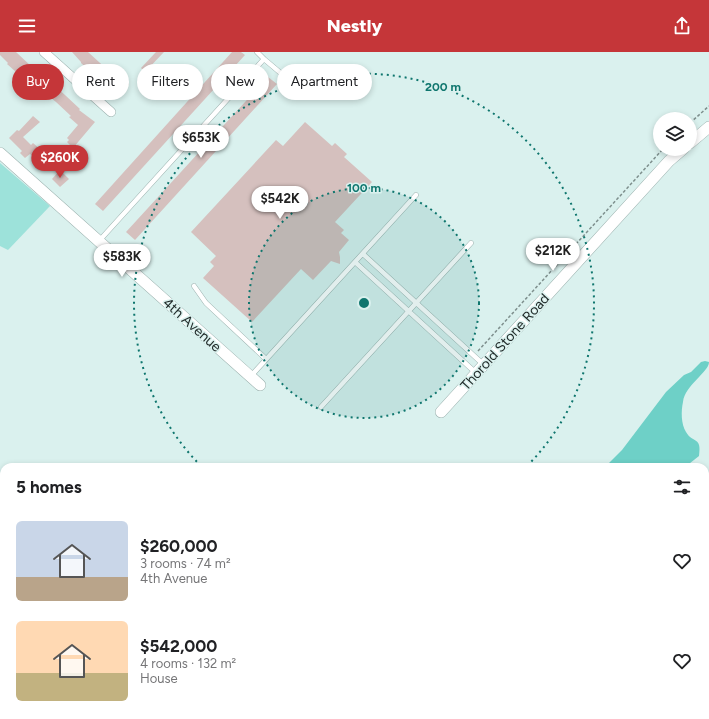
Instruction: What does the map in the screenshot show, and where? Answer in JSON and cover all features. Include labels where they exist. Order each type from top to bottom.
[{"type":"street","points":[[44,52],[111,112]]},
{"type":"street","points":[[697,137],[709,127]]},
{"type":"street","name":"4th Avenue","points":[[0,153],[260,385]]},
{"type":"street","name":"Thorold Stone Road","points":[[441,412],[675,156]]},
{"type":"lane","points":[[257,52],[277,70]]},
{"type":"lane","points":[[99,241],[264,59]]},
{"type":"lane","points":[[250,377],[416,195]]},
{"type":"lane","points":[[321,407],[471,243]]},
{"type":"lane","points":[[363,254],[484,365]]},
{"type":"lane","points":[[355,262],[477,373]]},
{"type":"lane","points":[[194,286],[206,303],[266,359]]},
{"type":"path","points":[[697,117],[709,106]]},
{"type":"path","points":[[474,355],[657,156]]},
{"type":"shaded area","points":[[0,163],[50,206],[8,250],[0,246]]},
{"type":"shaded area","points":[[701,362],[709,362],[705,370],[688,390],[682,409],[684,429],[691,438],[698,443],[700,450],[699,456],[690,463],[609,463],[622,450],[666,392]]},
{"type":"building","points":[[0,52],[16,52],[29,64],[12,64],[12,68],[0,55]]},
{"type":"building","points":[[72,52],[88,52],[101,64],[82,64]]},
{"type":"building","points":[[156,52],[164,52],[153,64],[145,64]]},
{"type":"building","points":[[232,52],[241,52],[245,55],[237,64],[221,64]]},
{"type":"building","points":[[211,75],[211,92],[103,211],[95,204],[189,100],[203,100],[203,84]]},
{"type":"building","points":[[269,78],[277,84],[269,93]]},
{"type":"building","points":[[64,94],[80,109],[79,110],[95,122],[73,148],[67,142],[69,140],[67,138],[78,125],[54,100],[64,100]]},
{"type":"building","points":[[247,100],[262,100],[135,240],[126,232]]},
{"type":"building","points":[[33,116],[40,122],[23,137],[31,145],[33,143],[48,153],[41,162],[30,154],[25,158],[20,153],[22,151],[9,138],[17,130],[19,131]]},
{"type":"building","points":[[305,122],[332,146],[335,143],[347,154],[344,157],[372,182],[335,222],[344,230],[341,233],[349,240],[339,252],[340,264],[331,261],[313,280],[301,269],[252,322],[203,278],[214,266],[210,262],[216,256],[191,232],[276,140],[283,146]]},
{"type":"building","points":[[60,170],[69,179],[60,187],[52,179]]}]
